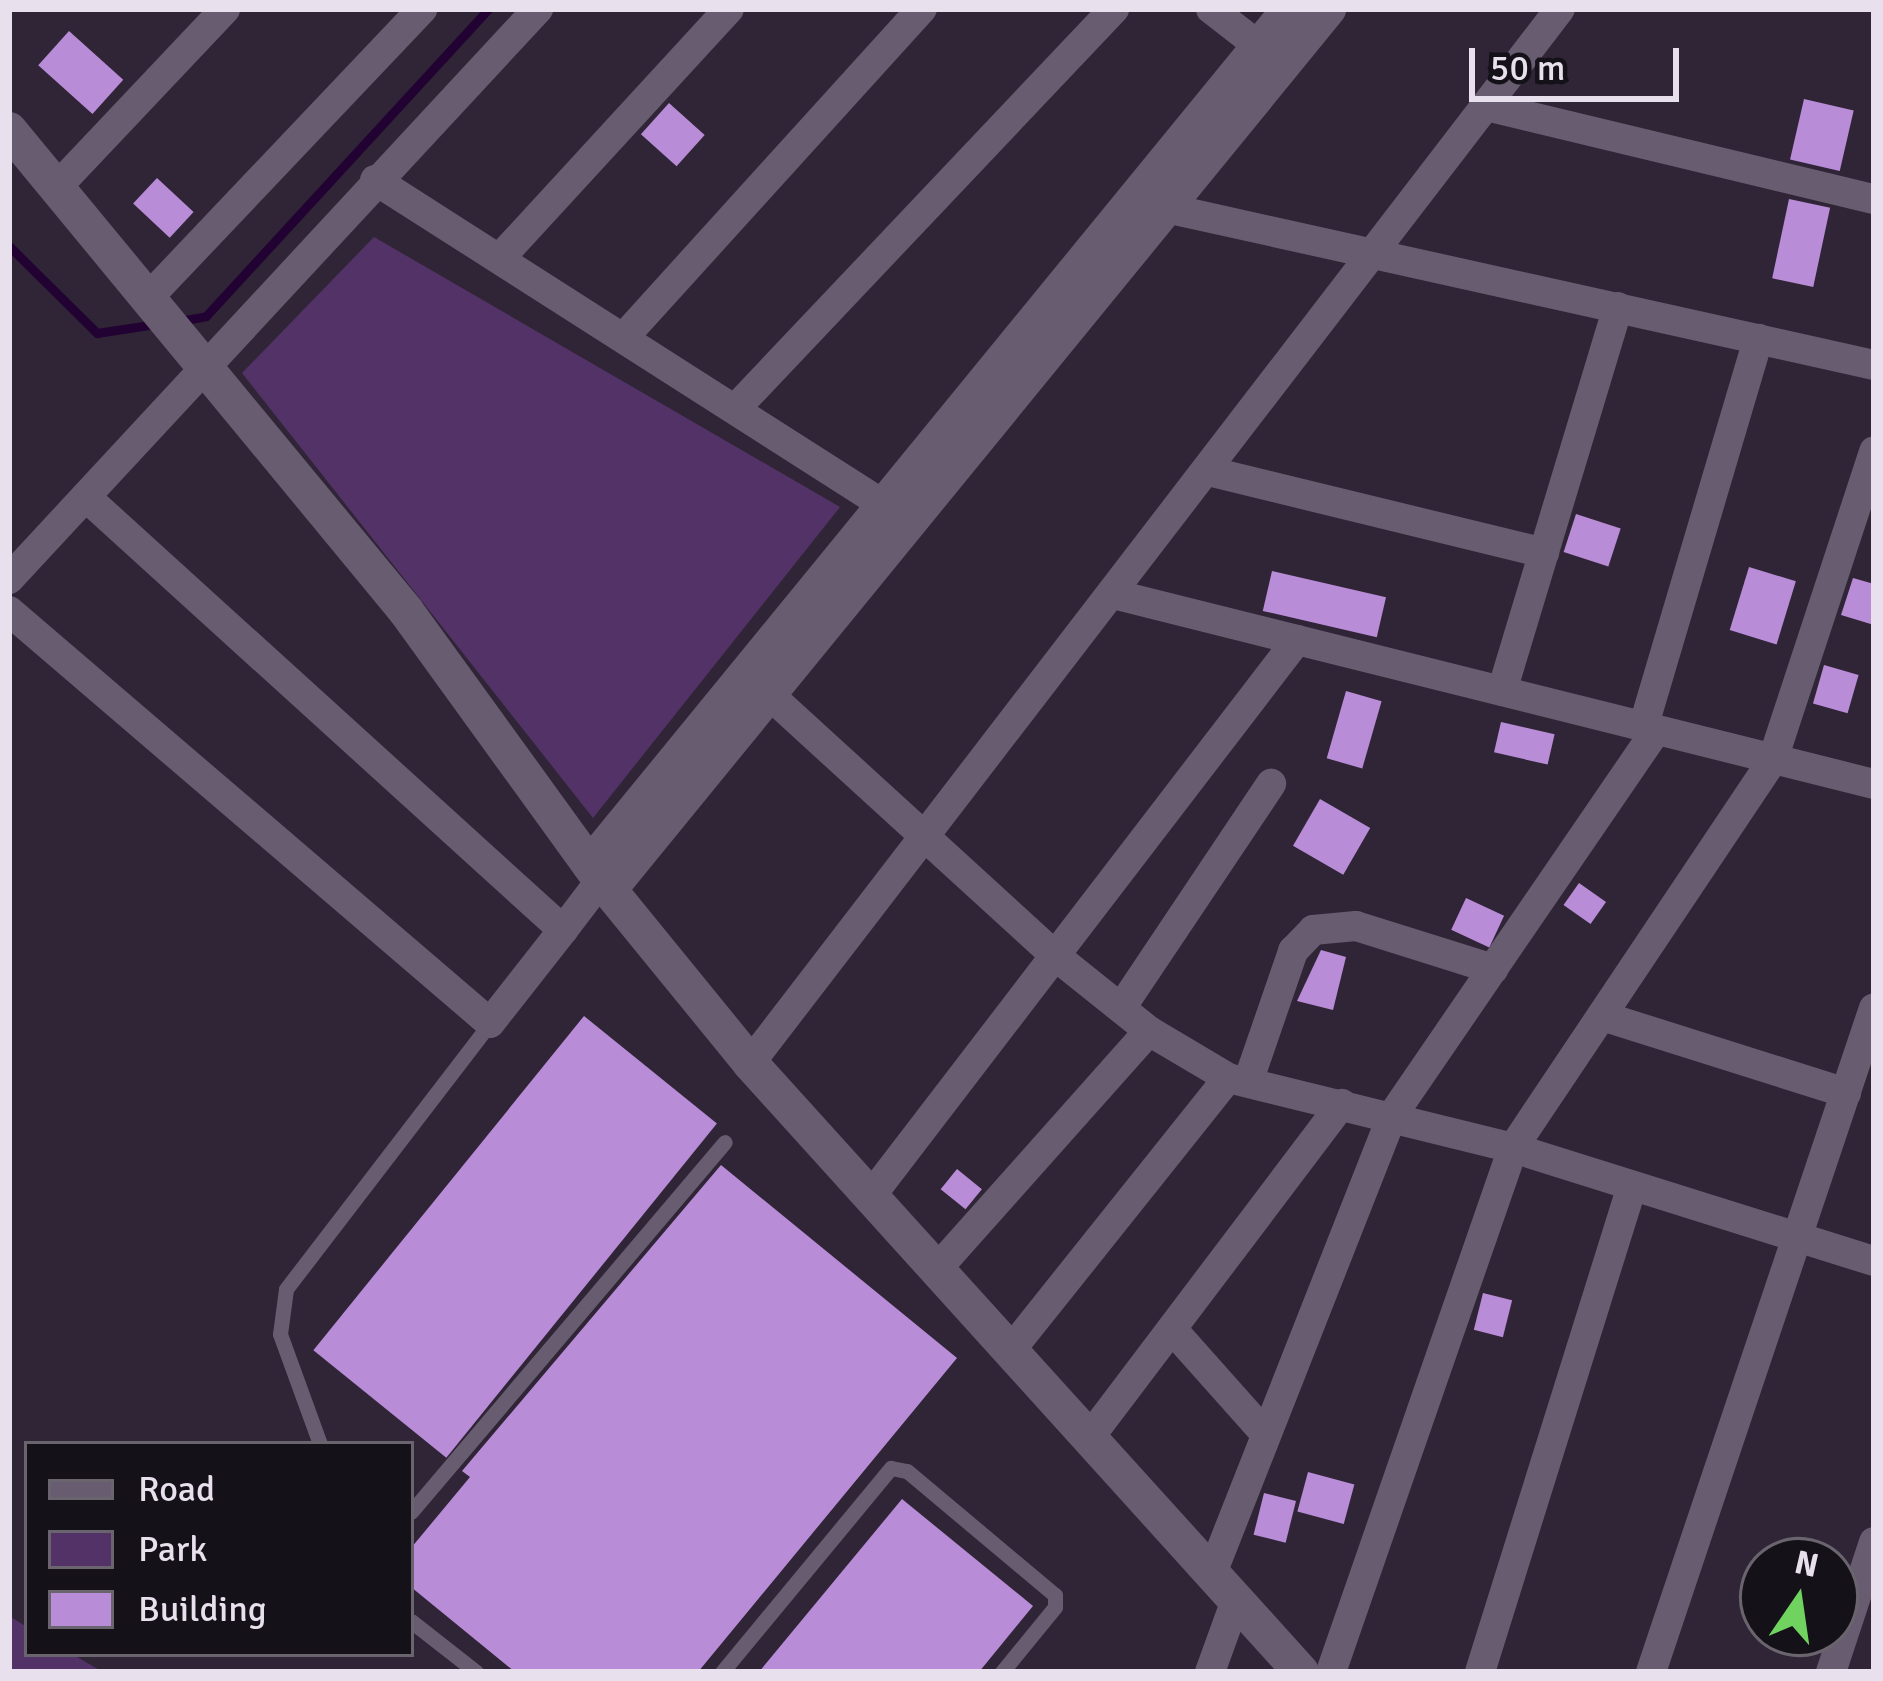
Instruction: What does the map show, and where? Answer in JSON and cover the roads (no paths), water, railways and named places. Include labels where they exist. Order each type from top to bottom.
[{"type":"street","points":[[56,188],[225,9]]},
{"type":"street","points":[[147,299],[422,9]]},
{"type":"street","points":[[13,566],[207,373],[375,180],[538,9]]},
{"type":"street","points":[[500,258],[729,9]]},
{"type":"street","points":[[626,336],[922,9]]},
{"type":"street","points":[[738,406],[1114,9]]},
{"type":"street","points":[[1211,9],[1271,56]]},
{"type":"street","points":[[1271,56],[1289,9]]},
{"type":"street","points":[[9,610],[490,1023],[600,878],[1271,56],[1328,9]]},
{"type":"street","points":[[750,1064],[1560,9]]},
{"type":"street","points":[[1490,106],[1874,199]]},
{"type":"street","points":[[9,130],[406,611],[600,878],[750,1064],[1224,1586],[1311,1671],[1513,1148],[1773,759],[1874,452]]},
{"type":"street","points":[[375,180],[738,406],[897,514]]},
{"type":"street","points":[[1149,205],[1874,364]]},
{"type":"street","points":[[1502,691],[1618,307]]},
{"type":"street","points":[[1210,1672],[1224,1586],[1262,1430],[1392,1116],[1650,729],[1758,338]]},
{"type":"street","points":[[1208,471],[1544,553]]},
{"type":"street","points":[[87,497],[562,930]]},
{"type":"street","points":[[1113,594],[1874,784]]},
{"type":"street","points":[[870,1197],[1058,958],[1297,640]]},
{"type":"street","points":[[758,684],[1058,958],[1150,1031],[1238,1080],[1513,1148],[1874,1261]]},
{"type":"street","points":[[1121,1008],[1270,784]]},
{"type":"street","points":[[1010,1351],[1238,1080],[1293,951],[1313,930],[1356,926],[1493,969]]},
{"type":"street","points":[[1651,1672],[1874,1008]]},
{"type":"street","points":[[1602,1016],[1846,1093]]},
{"type":"street","points":[[936,1270],[1150,1031]]},
{"type":"street","points":[[1089,1438],[1342,1104]]},
{"type":"street","points":[[1480,1672],[1632,1186]]},
{"type":"street","points":[[1172,1329],[1262,1430]]},
{"type":"street","points":[[1832,1672],[1874,1542]]},
{"type":"lane","points":[[319,1441],[280,1334],[286,1289],[490,1023]]},
{"type":"lane","points":[[414,1508],[725,1142]]},
{"type":"lane","points":[[722,1672],[891,1468],[907,1471],[1055,1595],[1055,1607],[1002,1672]]},
{"type":"lane","points":[[414,1623],[476,1672]]},
{"type":"lane","points":[[448,1650],[460,1672]]},
{"type":"waterway","points":[[179,321],[206,316],[488,9]]},
{"type":"waterway","points":[[9,246],[97,333],[156,324]]}]
